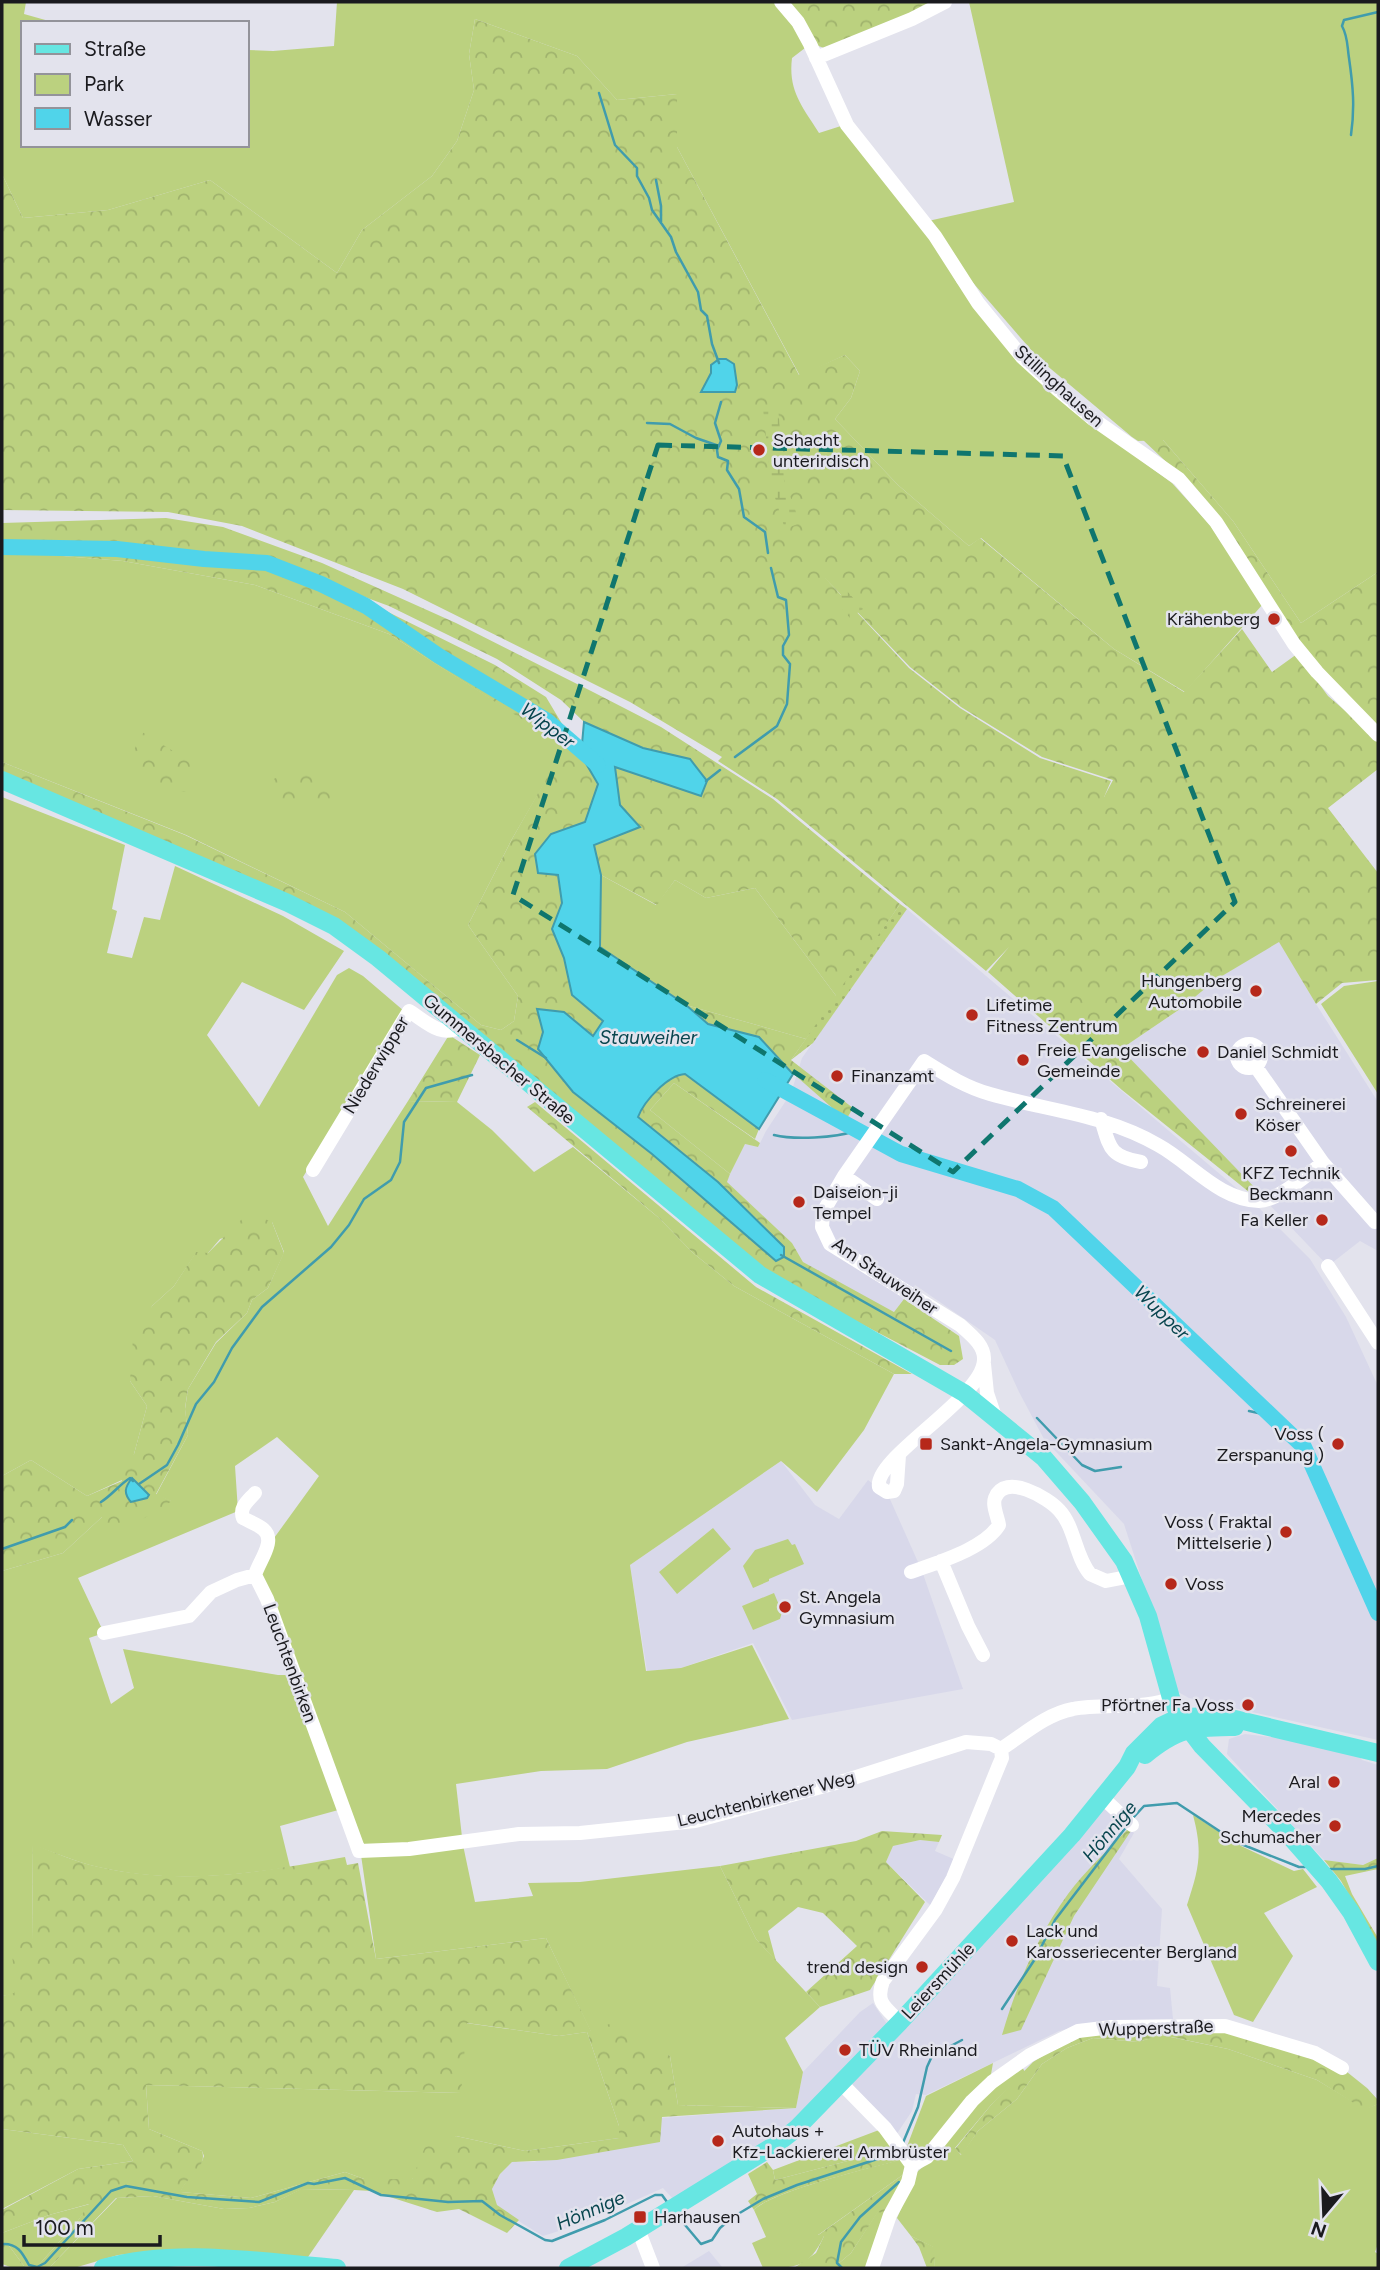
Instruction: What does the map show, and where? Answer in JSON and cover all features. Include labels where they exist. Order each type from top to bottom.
[{"type":"main road","name":"Gummersbacher Straße","points":[[2,780],[309,912],[356,942],[760,1275],[964,1393],[1044,1458],[1118,1550],[1132,1576],[1148,1616],[1171,1698],[1184,1723],[1314,1862],[1351,1912],[1378,1962]]},
{"type":"main road","name":"Leiersmühle","points":[[568,2268],[638,2229],[778,2143],[797,2128],[900,2022],[1103,1798],[1127,1767],[1184,1723],[1222,1716],[1378,1753]]},
{"type":"main road","name":"Leiersmühle","points":[[1184,1723],[1233,1727],[1256,1725]]},
{"type":"main road","points":[[1221,1765],[1220,1744],[1233,1727]]},
{"type":"main road","points":[[103,2268],[142,2259],[337,2268]]},
{"type":"street","name":"Stillinghausen","points":[[781,2],[798,23],[847,125],[935,236],[978,303],[1022,357],[1093,419],[1179,479],[1216,522],[1294,644],[1378,735]]},
{"type":"street","points":[[816,58],[912,19],[945,2]]},
{"type":"street","name":"Niederwipper","points":[[313,1170],[409,1011],[441,1031],[451,1032],[461,1027]]},
{"type":"street","name":"Am Stauweiher","points":[[984,1362],[981,1347],[960,1325],[830,1244],[822,1227],[822,1212],[923,1061],[957,1082],[989,1094],[1101,1119],[1159,1145],[1238,1198],[1267,1201],[1323,1163]]},
{"type":"street","points":[[1256,1067],[1323,1163],[1375,1222]]},
{"type":"street","points":[[1101,1119],[1113,1151],[1122,1159],[1141,1162]]},
{"type":"street","points":[[844,1176],[877,1199]]},
{"type":"street","points":[[1328,1266],[1378,1343]]},
{"type":"street","points":[[899,1455],[964,1393],[984,1362]]},
{"type":"street","points":[[984,1362],[987,1393],[995,1417]]},
{"type":"street","points":[[911,1572],[942,1561],[993,1535],[999,1525],[995,1498],[1000,1491],[1014,1487],[1039,1494],[1061,1512],[1090,1574],[1106,1581],[1132,1576]]},
{"type":"street","points":[[104,1633],[189,1616],[211,1592],[255,1575],[258,1562],[269,1545],[269,1536],[263,1529],[243,1518],[241,1513],[255,1493]]},
{"type":"street","points":[[942,1561],[968,1626],[983,1655]]},
{"type":"street","name":"Leuchtenbirken","points":[[255,1575],[267,1599],[359,1851]]},
{"type":"street","points":[[900,2022],[882,2005],[878,1993],[890,1970],[936,1909],[953,1878],[1002,1758],[1001,1749],[1034,1725],[1069,1709],[1101,1704],[1161,1704],[1171,1698]]},
{"type":"street","name":"Leuchtenbirkener Weg","points":[[359,1851],[409,1849],[519,1834],[580,1833],[695,1821],[847,1780],[966,1742],[991,1744],[1001,1749]]},
{"type":"street","points":[[1103,1798],[1129,1822]]},
{"type":"street","name":"Wupperstraße","points":[[912,2165],[927,2157],[972,2101],[992,2082],[1030,2055],[1078,2031],[1112,2027],[1225,2026],[1315,2053],[1342,2068]]},
{"type":"street","points":[[840,2082],[885,2128],[912,2165],[908,2182],[890,2215],[872,2268]]},
{"type":"street","points":[[638,2229],[653,2268]]},
{"type":"highlighted area","points":[[658,445],[1063,456],[1235,902],[953,1172],[513,895]]},
{"type":"shaded area","points":[[907,909],[1254,1203],[1310,1259],[1346,1317],[1378,1386],[1378,1740],[1189,1698],[1178,1692],[1124,1524],[1044,1439],[995,1340],[915,1285],[894,1312],[840,1285],[803,1262],[792,1243],[726,1182],[745,1144],[758,1147],[791,1093],[802,1058]]},
{"type":"shaded area","points":[[1279,941],[1378,1102],[1378,1251],[1360,1241],[1328,1266],[1121,1049],[1180,1009],[1217,979]]},
{"type":"shaded area","name":"St. Angela Gymnasium","points":[[781,1461],[815,1505],[839,1519],[868,1480],[889,1497],[922,1571],[963,1689],[792,1720],[753,1643],[681,1668],[647,1671],[630,1565]]},
{"type":"shaded area","points":[[1245,1734],[1354,1747],[1362,1760],[1378,1765],[1378,1858],[1363,1865],[1324,1860],[1227,1754],[1229,1739]]},
{"type":"shaded area","points":[[1105,1806],[1134,1833],[1119,1859],[1162,1909],[1157,1986],[1170,1988],[1173,2019],[1102,2021],[1059,2031],[926,2095],[916,2094],[912,2111],[896,2135],[854,2091],[852,2082]]},
{"type":"shaded area","points":[[920,1840],[939,1842],[935,1851],[956,1860],[930,1905],[886,1862],[893,1846]]},
{"type":"shaded area","points":[[873,2003],[887,2024],[797,2120],[771,2142],[673,2199],[663,2188],[584,2223],[543,2236],[497,2205],[492,2189],[500,2174],[512,2162],[534,2162],[661,2118],[796,2108],[803,2072],[860,2012]]},
{"type":"shaded area","points":[[709,2251],[723,2268],[681,2268]]},
{"type":"green space","points":[[2,2],[26,2],[24,14],[49,21],[21,21],[21,147],[248,147],[248,50],[273,51],[334,46],[337,2],[775,2],[792,24],[805,48],[792,58],[792,80],[802,106],[819,133],[841,126],[936,245],[957,283],[1120,445],[1172,483],[1210,525],[1263,604],[1185,692],[1114,649],[981,538],[969,546],[898,485],[835,419],[851,398],[860,371],[845,355],[800,376],[677,147],[677,94],[617,100],[577,56],[475,19],[469,54],[474,90],[457,141],[432,176],[362,230],[337,273],[210,180],[108,210],[23,218],[2,174]]},
{"type":"green space","points":[[786,2],[937,2],[824,48],[813,44]]},
{"type":"green space","points":[[969,2],[1378,2],[1378,572],[1301,623],[1233,521],[1163,440],[1138,441],[1039,359],[968,277],[928,221],[1014,202]]},
{"type":"green space","points":[[475,19],[577,56],[617,100],[677,94],[677,147],[799,375],[845,355],[860,371],[851,398],[835,419],[898,485],[969,546],[980,538],[1114,649],[1184,692],[1242,629],[1272,672],[1297,654],[1328,696],[1378,739],[1378,769],[1328,808],[1378,873],[1378,980],[1342,983],[1316,1004],[1279,942],[1217,979],[1180,1009],[1121,1049],[1259,1192],[1249,1192],[1122,1090],[988,972],[1009,947],[986,971],[777,799],[718,761],[722,757],[630,702],[403,589],[242,526],[168,512],[2,510],[2,174],[23,218],[108,210],[210,180],[337,273],[362,230],[432,176],[457,141],[474,90],[469,54]],"holes":[[[824,577],[910,667],[961,707],[1042,757],[1113,780],[1104,797],[1111,781],[1040,758],[960,708],[909,668]]]},
{"type":"green space","points":[[778,406],[784,480],[800,523],[785,529],[771,485],[763,408]]},
{"type":"green space","points":[[1143,440],[1163,440],[1233,521],[1301,623],[1378,572],[1378,729],[1325,675],[1287,625],[1196,490]]},
{"type":"green space","points":[[166,518],[223,527],[322,563],[456,623],[661,727],[773,799],[900,904],[837,997],[755,888],[706,898],[675,880],[657,905],[601,875],[594,845],[620,805],[614,766],[690,759],[643,748],[584,722],[561,700],[497,659],[389,606],[267,561],[118,544],[2,545],[2,523]]},
{"type":"green space","points":[[121,548],[266,565],[382,609],[495,665],[546,697],[598,784],[585,822],[551,834],[562,903],[552,930],[564,958],[572,994],[603,1021],[593,1036],[564,1012],[538,1009],[543,1032],[538,1049],[573,1092],[652,1154],[718,1182],[638,1117],[645,1103],[663,1084],[685,1074],[759,1129],[755,1139],[674,1083],[650,1110],[730,1174],[727,1182],[792,1243],[803,1262],[894,1312],[904,1299],[959,1336],[963,1359],[954,1365],[940,1365],[785,1284],[359,934],[2,774],[2,762],[185,835],[345,912],[481,1025],[501,1030],[514,1021],[518,996],[468,925],[512,839],[562,751],[534,727],[389,634],[255,585],[123,561],[2,551]]},
{"type":"green space","points":[[2,551],[123,561],[255,585],[389,634],[531,724],[563,751],[512,839],[468,925],[518,996],[514,1021],[501,1030],[481,1025],[345,912],[186,835],[2,762]]},
{"type":"green space","points":[[846,590],[863,609],[850,618],[838,604],[837,598]]},
{"type":"green space","points":[[142,732],[196,765],[192,792],[158,792],[132,755]]},
{"type":"green space","points":[[290,769],[326,776],[337,804],[283,802],[261,787]]},
{"type":"green space","points":[[2,797],[125,845],[112,909],[117,911],[107,953],[132,958],[144,917],[160,920],[175,866],[283,916],[344,951],[304,1010],[242,982],[207,1035],[259,1107],[337,975],[349,968],[363,976],[404,1011],[303,1177],[328,1226],[408,1101],[457,1102],[492,1130],[534,1172],[573,1147],[659,1218],[693,1253],[734,1286],[894,1374],[864,1430],[817,1492],[781,1461],[630,1565],[646,1671],[681,1668],[752,1645],[789,1719],[687,1742],[607,1769],[541,1771],[456,1784],[462,1837],[409,1847],[362,1846],[260,1576],[269,1545],[319,1476],[277,1437],[235,1466],[238,1511],[78,1578],[104,1633],[89,1638],[111,1704],[134,1688],[123,1649],[278,1675],[294,1675],[342,1809],[280,1826],[290,1867],[242,1873],[170,1876],[122,1872],[90,1865],[32,1845],[33,1940],[14,1994],[2,1996],[2,1571],[63,1553],[102,1517],[171,1501],[156,1495],[188,1435],[185,1409],[188,1389],[216,1343],[247,1313],[252,1300],[268,1288],[284,1252],[272,1222],[220,1239],[208,1253],[196,1253],[174,1286],[152,1306],[130,1381],[147,1406],[134,1454],[122,1480],[87,1496],[31,1460],[2,1476]]},
{"type":"green space","points":[[601,875],[656,905],[675,880],[706,898],[755,888],[837,997],[806,1039],[686,1005],[600,947]]},
{"type":"green space","points":[[900,904],[907,909],[813,1043],[791,1060]]},
{"type":"green space","points":[[1378,981],[1378,1094],[1321,1004],[1344,986]]},
{"type":"green space","points":[[686,1005],[806,1039],[791,1060],[853,1108],[846,1120],[780,1062],[759,1037],[708,1024]]},
{"type":"green space","points":[[449,1035],[480,1055],[457,1102],[408,1101]]},
{"type":"green space","points":[[674,1083],[760,1143],[758,1147],[745,1144],[730,1174],[650,1110]]},
{"type":"green space","points":[[535,1102],[756,1287],[912,1374],[894,1374],[734,1286],[693,1253],[659,1218],[527,1107]]},
{"type":"green space","points":[[249,1212],[272,1222],[284,1253],[268,1288],[252,1300],[247,1313],[216,1342],[188,1389],[185,1408],[188,1435],[156,1494],[172,1501],[117,1535],[102,1517],[63,1553],[2,1571],[2,1476],[31,1460],[87,1496],[122,1481],[117,1465],[134,1454],[147,1406],[130,1381],[133,1337],[152,1306],[174,1286],[196,1252],[208,1253]]},
{"type":"green space","points":[[713,1528],[731,1549],[677,1594],[659,1572]]},
{"type":"green space","points":[[788,1539],[792,1545],[795,1544],[804,1564],[753,1588],[743,1566],[755,1550]]},
{"type":"green space","points":[[774,1593],[782,1612],[780,1619],[753,1630],[742,1606]]},
{"type":"green space","points":[[1193,1815],[1241,1846],[1294,1871],[1303,1869],[1317,1887],[1264,1913],[1293,1956],[1253,2022],[1234,2015],[1187,1905],[1199,1850]]},
{"type":"green space","points":[[1133,1828],[1074,1916],[1021,2030],[1002,2035],[1029,1962],[1057,1910],[1089,1869],[1127,1830]]},
{"type":"green space","points":[[882,1831],[942,1835],[939,1842],[920,1840],[893,1846],[886,1862],[925,1902],[870,1990],[820,2007],[806,1992],[857,1946],[823,1913],[798,1907],[768,1931],[776,1961],[756,1939],[720,1866],[856,1841]]},
{"type":"green space","points":[[32,1844],[90,1865],[161,1876],[253,1872],[345,1857],[347,1865],[358,1863],[376,1959],[546,1938],[591,2031],[612,2023],[670,2056],[678,2105],[796,2108],[662,2117],[660,2142],[557,2160],[512,2162],[500,2174],[492,2189],[497,2205],[519,2220],[507,2233],[459,2209],[437,2212],[371,2191],[302,2189],[275,2202],[249,2208],[224,2209],[153,2196],[116,2198],[49,2268],[36,2268],[77,2222],[89,2204],[49,2215],[2,2233],[2,2210],[78,2169],[133,2161],[123,2145],[2,2129],[2,1996],[14,1993],[12,1944],[33,1940]],"holes":[[[467,2023],[559,2036],[587,2032],[619,2126],[619,2138],[525,2151],[456,2136],[425,2147],[412,2179],[364,2179],[345,2172],[251,2198],[181,2192],[202,2162],[202,2151],[149,2129],[146,2085],[461,2093]]]},
{"type":"green space","points":[[463,1845],[475,1902],[533,1896],[528,1883],[580,1882],[720,1866],[756,1939],[820,2007],[785,2038],[803,2072],[796,2108],[678,2105],[670,2056],[591,2032],[546,1938],[376,1959],[361,1855]]},
{"type":"green space","points":[[1378,1858],[1378,1869],[1345,1876],[1352,1894],[1378,1938],[1378,1946],[1341,1881],[1324,1860],[1363,1865]]},
{"type":"green space","points":[[466,2023],[559,2036],[587,2032],[619,2126],[619,2138],[525,2151],[456,2136],[412,2179],[364,2179],[345,2172],[251,2198],[180,2192],[202,2161],[202,2151],[149,2129],[146,2085],[460,2093]]},
{"type":"green space","points":[[1225,2026],[1342,2068],[1367,2088],[1378,2100],[1378,2104],[1365,2110],[1317,2080],[1228,2049],[1162,2035],[1138,2042],[1093,2038],[1067,2048],[1042,2064],[1017,2099],[978,2131],[962,2155],[955,2149],[991,2105],[1033,2062],[1064,2043],[1112,2027]]},
{"type":"green space","points":[[1161,2035],[1228,2049],[1317,2080],[1365,2109],[1378,2104],[1378,2244],[1375,2252],[1378,2254],[1378,2268],[935,2268],[933,2247],[911,2236],[897,2218],[917,2172],[932,2159],[975,2103],[1022,2067],[1025,2072],[991,2105],[955,2148],[961,2155],[978,2131],[1017,2099],[1042,2064],[1067,2048],[1093,2038],[1138,2042]]},
{"type":"green space","points":[[993,2063],[990,2080],[926,2150],[918,2156],[911,2154],[906,2149],[926,2096]]},
{"type":"green space","points":[[2,2129],[123,2145],[133,2161],[78,2169],[2,2209]]},
{"type":"green space","points":[[879,2130],[892,2145],[882,2152],[775,2180],[773,2170]]},
{"type":"green space","points":[[892,2145],[901,2160],[780,2195],[754,2210],[748,2201],[757,2194],[748,2174],[767,2162],[773,2170],[775,2180],[882,2152]]},
{"type":"green space","points":[[908,2158],[904,2174],[818,2235],[824,2236],[807,2260],[784,2268],[763,2268],[752,2243],[766,2237],[754,2210],[802,2187]]},
{"type":"green space","points":[[904,2174],[887,2214],[878,2212],[851,2253],[838,2264],[843,2268],[794,2268],[816,2253],[824,2236],[817,2236]]},
{"type":"green space","points":[[301,2189],[354,2190],[308,2257],[171,2250],[118,2255],[74,2268],[49,2268],[117,2198],[153,2196],[224,2209],[249,2208],[275,2202]]},
{"type":"green space","points":[[90,2204],[36,2268],[24,2266],[7,2243],[2,2244],[2,2233],[49,2215]]},
{"type":"green space","points":[[878,2211],[890,2215],[872,2268],[843,2268],[838,2264],[851,2253]]},
{"type":"green space","points":[[911,2236],[934,2247],[935,2268],[927,2268],[919,2247]]},
{"type":"green space","points":[[7,2243],[24,2266],[31,2268],[13,2268],[2,2264],[2,2244]]},
{"type":"water","points":[[719,359],[726,359],[734,364],[737,385],[735,392],[701,392],[711,373],[711,365]]},
{"type":"water","name":"Stauweiher","points":[[584,722],[643,748],[690,759],[707,781],[701,796],[615,767],[620,805],[640,827],[594,845],[601,875],[600,947],[686,1005],[708,1024],[759,1037],[793,1074],[759,1129],[685,1074],[671,1079],[657,1090],[638,1117],[718,1182],[784,1247],[784,1257],[776,1261],[652,1154],[573,1092],[538,1049],[543,1032],[537,1009],[564,1012],[593,1036],[603,1021],[572,995],[564,958],[552,929],[562,903],[558,875],[538,873],[535,854],[551,834],[585,822],[598,784],[581,755]]},
{"type":"water","points":[[132,1478],[149,1495],[147,1498],[131,1502],[128,1499],[126,1490]]},
{"type":"waterway","points":[[1351,135],[1352,87],[1347,41],[1342,26],[1344,20],[1378,12]]},
{"type":"waterway","points":[[599,93],[615,145],[637,168],[637,176],[652,210],[671,237],[676,252],[698,292],[701,310],[707,316],[719,363]]},
{"type":"waterway","points":[[656,180],[661,223]]},
{"type":"waterway","points":[[721,402],[715,423],[721,441],[717,450],[718,457],[728,461],[727,470],[739,489],[744,517],[765,532],[768,553]]},
{"type":"waterway","points":[[647,423],[670,424],[696,438],[719,446]]},
{"type":"waterway","name":"Wipper","points":[[2,547],[117,549],[267,563],[321,584],[366,606],[439,656],[546,720],[598,765]]},
{"type":"waterway","points":[[735,757],[777,726],[787,704],[790,664],[783,655],[783,646],[789,635],[786,600],[778,597],[771,568]]},
{"type":"waterway","points":[[706,781],[720,770]]},
{"type":"waterway","points":[[517,1040],[546,1058]]},
{"type":"waterway","points":[[139,1484],[167,1465],[196,1404],[214,1382],[232,1348],[262,1307],[331,1247],[349,1225],[364,1199],[391,1180],[400,1162],[404,1122],[426,1088],[472,1075]]},
{"type":"waterway","name":"Wupper","points":[[765,1080],[901,1154],[1018,1189],[1053,1208],[1304,1447],[1378,1613]]},
{"type":"waterway","points":[[774,1135],[814,1138],[855,1131]]},
{"type":"waterway","points":[[781,1255],[951,1351]]},
{"type":"waterway","points":[[1249,1411],[1272,1416]]},
{"type":"waterway","points":[[1037,1418],[1082,1465],[1095,1471],[1121,1467]]},
{"type":"waterway","points":[[101,1502],[130,1478],[133,1481]]},
{"type":"waterway","points":[[2,1549],[65,1527],[72,1520]]},
{"type":"waterway","name":"Hönnige","points":[[1132,1819],[1144,1806],[1177,1803],[1236,1842],[1305,1867]]},
{"type":"waterway","name":"Hönnige","points":[[1002,2009],[1035,1959],[1055,1920],[1126,1827]]},
{"type":"waterway","name":"Hönnige","points":[[1330,1869],[1365,1869],[1378,1866]]},
{"type":"waterway","name":"Hönnige","points":[[902,2145],[918,2107],[932,2056],[962,2040]]},
{"type":"waterway","name":"Hönnige","points":[[675,2213],[701,2244],[712,2240],[720,2228],[733,2217],[763,2199],[797,2185],[896,2153]]},
{"type":"waterway","name":"Hönnige","points":[[2,2244],[15,2247],[29,2265],[37,2267],[45,2263],[111,2191],[126,2186],[187,2197],[259,2202],[308,2183],[345,2178],[381,2195],[448,2202],[482,2201],[500,2215],[545,2240],[552,2241],[605,2220],[655,2195],[662,2195],[667,2202]]},
{"type":"waterway","points":[[842,2268],[837,2263],[841,2242],[860,2217],[899,2182]]},
{"type":"place","name":"Schacht unterirdisch","points":[[759,450]]},
{"type":"place","name":"Krähenberg","points":[[1274,619]]},
{"type":"place","name":"Hungenberg Automobile","points":[[1256,991]]},
{"type":"place","name":"Lifetime Fitness Zentrum","points":[[972,1015]]},
{"type":"place","name":"Daniel Schmidt","points":[[1203,1052]]},
{"type":"place","name":"Freie Evangelische Gemeinde","points":[[1023,1060]]},
{"type":"place","name":"Finanzamt","points":[[837,1076]]},
{"type":"place","name":"Schreinerei Köser","points":[[1241,1114]]},
{"type":"place","name":"KFZ Technik Beckmann","points":[[1291,1151]]},
{"type":"place","name":"Daiseion-ji Tempel","points":[[799,1202]]},
{"type":"place","name":"Fa Keller","points":[[1322,1220]]},
{"type":"place","name":"Sankt-Angela-Gymnasium","points":[[926,1444]]},
{"type":"place","name":"Voss ( Zerspanung )","points":[[1338,1444]]},
{"type":"place","name":"Voss ( Fraktal Mittelserie )","points":[[1286,1532]]},
{"type":"place","name":"Voss","points":[[1171,1584]]},
{"type":"place","name":"St. Angela Gymnasium","points":[[785,1607]]},
{"type":"place","name":"Pförtner Fa Voss","points":[[1248,1705]]},
{"type":"place","name":"Aral","points":[[1334,1782]]},
{"type":"place","name":"Mercedes Schumacher","points":[[1335,1826]]},
{"type":"place","name":"Lack und Karosseriecenter Bergland","points":[[1012,1941]]},
{"type":"place","name":"trend design","points":[[922,1967]]},
{"type":"place","name":"TÜV Rheinland","points":[[845,2050]]},
{"type":"place","name":"Autohaus + Kfz-Lackiererei Armbrüster","points":[[718,2141]]},
{"type":"place","name":"Harhausen","points":[[640,2217]]}]
